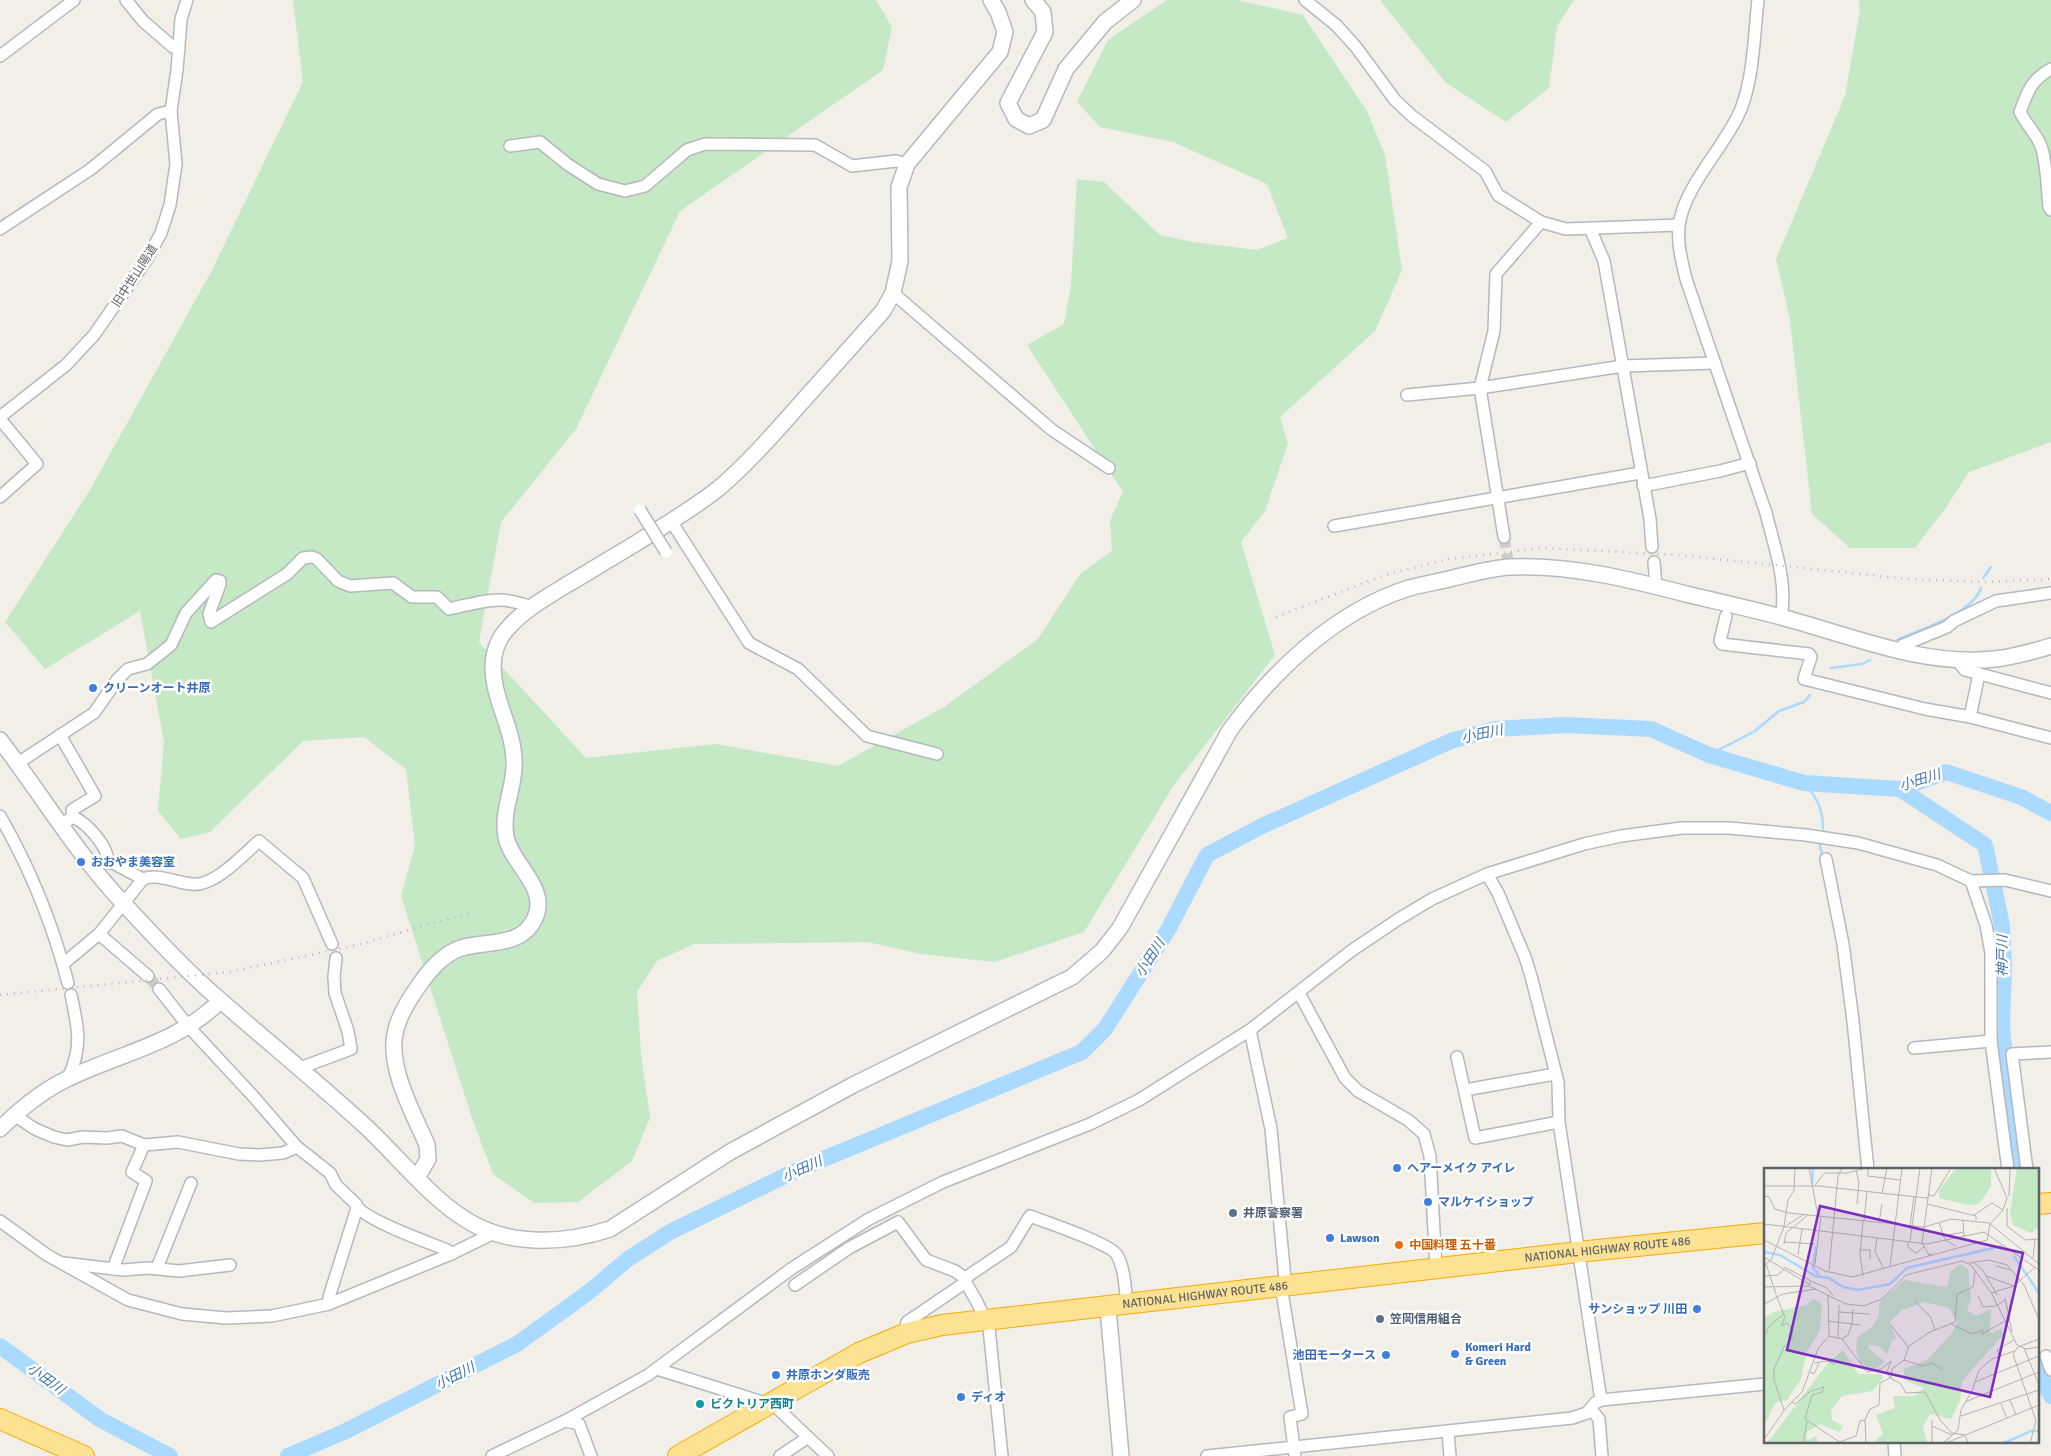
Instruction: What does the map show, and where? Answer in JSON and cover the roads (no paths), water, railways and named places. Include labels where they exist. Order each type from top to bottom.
[{"type":"highway","points":[[2038,1204],[2051,1203]]},
{"type":"highway","name":"NATIONAL HIGHWAY ROUTE 486","points":[[678,1456],[859,1353],[907,1333],[942,1325],[1578,1252],[1764,1233]]},
{"type":"highway","points":[[0,1419],[84,1456]]},
{"type":"street","points":[[0,56],[74,0]]},
{"type":"street","points":[[126,0],[143,20],[179,49]]},
{"type":"street","name":"旧中世山陽道","points":[[0,418],[66,364],[94,335],[147,258],[161,234],[170,205],[176,164],[171,111],[181,19],[187,0]]},
{"type":"street","points":[[417,1178],[428,1159],[427,1146],[394,1058],[395,1033],[402,1013],[424,978],[438,962],[458,948],[486,942],[508,941],[522,935],[532,925],[537,914],[537,896],[506,839],[506,809],[515,761],[510,730],[497,697],[493,678],[494,656],[500,638],[508,627],[531,607],[671,521],[719,488],[770,438],[883,311],[893,293],[900,262],[900,187],[907,164],[1000,52],[1005,32],[998,12],[991,0]]},
{"type":"street","points":[[1033,0],[1043,12],[1046,32],[1008,103],[1016,119],[1029,126],[1043,120],[1066,68],[1104,22],[1134,0]]},
{"type":"street","points":[[1305,0],[1336,25],[1356,47],[1395,100],[1412,116],[1485,171],[1498,195],[1541,222],[1566,229],[1679,225]]},
{"type":"street","points":[[1758,0],[1750,76],[1741,108],[1729,132],[1693,189],[1679,225],[1679,246],[1686,279],[1750,463],[1776,553],[1784,597],[1781,616]]},
{"type":"street","points":[[2051,69],[2039,75],[2029,88],[2020,112],[2042,149],[2049,207],[2051,210]]},
{"type":"street","points":[[0,229],[91,169],[158,114],[171,111]]},
{"type":"street","points":[[510,146],[540,142],[567,164],[598,184],[625,191],[645,186],[687,150],[705,144],[815,145],[852,166],[896,162],[907,164]]},
{"type":"street","points":[[1504,537],[1496,497],[1480,388],[1494,331],[1496,274],[1541,222]]},
{"type":"street","points":[[1590,228],[1604,261],[1640,473],[1650,519],[1652,547]]},
{"type":"street","points":[[893,293],[1052,430],[1109,468]]},
{"type":"street","points":[[1407,395],[1480,388],[1622,366],[1716,363]]},
{"type":"street","points":[[0,418],[37,464],[0,497]]},
{"type":"street","points":[[1643,486],[1720,471],[1750,463]]},
{"type":"street","points":[[1334,526],[1640,473]]},
{"type":"street","points":[[640,510],[666,552]]},
{"type":"street","points":[[671,521],[749,643],[798,669],[867,736],[937,754]]},
{"type":"street","points":[[18,764],[94,713],[117,680],[128,670],[146,664],[171,644],[186,613],[216,580],[220,581],[220,584],[210,614],[209,620],[211,622],[287,574],[303,558],[312,557],[317,559],[338,581],[350,586],[393,583],[412,597],[437,597],[449,608],[496,599],[518,602],[531,607]]},
{"type":"street","points":[[1654,562],[1656,586]]},
{"type":"street","points":[[0,740],[18,764],[67,820],[88,861],[123,904],[220,1001],[379,1138],[417,1178],[448,1206],[475,1225],[494,1233],[541,1241],[564,1240],[610,1229],[730,1152],[853,1085],[1072,977],[1102,951],[1120,928],[1230,730],[1252,700],[1282,670],[1321,636],[1362,609],[1408,589],[1509,564],[1579,570],[1781,616],[1900,651],[1960,659],[2003,658],[2051,646]]},
{"type":"street","points":[[1900,651],[1903,645],[1947,627],[1954,620],[1996,601],[2051,593]]},
{"type":"street","points":[[1726,616],[1720,641],[1722,644],[1809,654],[1811,657],[1804,679],[1925,709],[1971,717],[2051,738]]},
{"type":"street","points":[[1960,659],[1961,665],[1965,670],[2051,693]]},
{"type":"street","points":[[1971,717],[1979,674]]},
{"type":"street","points":[[60,735],[95,796],[72,810],[67,820]]},
{"type":"street","points":[[0,816],[34,883],[68,983]]},
{"type":"street","points":[[67,820],[78,819],[103,844],[108,854],[108,862]]},
{"type":"street","points":[[492,1456],[565,1421],[657,1369],[791,1269],[869,1219],[952,1178],[1090,1124],[1179,1076],[1250,1030],[1351,951],[1397,920],[1432,899],[1487,874],[1584,844],[1659,830],[1704,828],[1762,830],[1858,843],[1937,864],[1974,881],[2002,880],[2051,891]]},
{"type":"street","points":[[63,964],[99,934],[143,879],[150,876],[192,884],[202,884],[217,877],[259,841],[304,878],[332,944]]},
{"type":"street","points":[[1826,859],[1843,944],[1868,1168]]},
{"type":"street","points":[[88,861],[108,862],[127,869],[143,879]]},
{"type":"street","points":[[1487,874],[1498,893],[1525,957],[1558,1082],[1558,1122],[1578,1252],[1581,1258],[1601,1400]]},
{"type":"street","points":[[1974,881],[1991,952],[1991,1041],[2008,1168]]},
{"type":"street","points":[[99,934],[148,976]]},
{"type":"street","points":[[300,1068],[351,1049],[348,1031],[335,994],[336,958]]},
{"type":"street","points":[[159,990],[188,1026],[254,1096],[297,1147],[330,1173],[336,1185],[356,1204],[357,1208],[375,1220],[448,1250],[451,1254]]},
{"type":"street","points":[[1299,992],[1335,1060],[1351,1085],[1408,1120],[1424,1134],[1430,1156],[1436,1269]]},
{"type":"street","points":[[68,1078],[76,1061],[79,1048],[79,1033],[71,995]]},
{"type":"street","points":[[0,1130],[14,1115],[68,1078],[140,1051],[188,1026],[206,1014],[220,1001]]},
{"type":"street","points":[[1250,1030],[1271,1129],[1284,1279],[1282,1292],[1302,1414],[1290,1417],[1294,1451]]},
{"type":"street","points":[[1914,1048],[1991,1041]]},
{"type":"street","points":[[2026,1168],[2012,1054],[2051,1052]]},
{"type":"street","points":[[1457,1057],[1475,1138],[1558,1122]]},
{"type":"street","points":[[1465,1090],[1555,1074]]},
{"type":"street","points":[[14,1115],[34,1129],[67,1140],[83,1137],[107,1138],[122,1136],[144,1145],[178,1142],[238,1154],[259,1155],[283,1153],[297,1147]]},
{"type":"street","points":[[113,1269],[146,1181],[132,1172],[144,1145]]},
{"type":"street","points":[[157,1268],[191,1183]]},
{"type":"street","points":[[795,1285],[849,1248],[897,1220],[913,1196]]},
{"type":"street","points":[[330,1304],[329,1297],[357,1208]]},
{"type":"street","points":[[907,1333],[906,1326],[908,1322],[968,1276],[1011,1248],[1030,1216],[1102,1245],[1116,1253],[1121,1264],[1117,1306],[1121,1456]]},
{"type":"street","points":[[869,1219],[897,1220]]},
{"type":"street","points":[[897,1220],[926,1260],[955,1271],[965,1280],[989,1328],[1002,1456]]},
{"type":"street","points":[[0,1221],[60,1262],[128,1300],[182,1314],[248,1318],[312,1309],[330,1304],[451,1254],[494,1233]]},
{"type":"street","points":[[60,1262],[123,1270],[157,1268],[179,1270],[230,1265]]},
{"type":"street","points":[[791,1269],[821,1268]]},
{"type":"street","points":[[2044,1356],[2051,1370]]},
{"type":"street","points":[[657,1369],[775,1406],[828,1456]]},
{"type":"street","points":[[1206,1456],[1294,1451],[1572,1418],[1583,1415],[1595,1403],[1601,1400],[1764,1384]]},
{"type":"street","points":[[1591,1409],[1599,1419],[1602,1456]]},
{"type":"street","points":[[565,1421],[579,1424],[591,1456]]},
{"type":"street","points":[[1448,1432],[1450,1456]]},
{"type":"street","points":[[780,1456],[807,1438]]},
{"type":"waterway","points":[[1983,578],[1991,567]]},
{"type":"waterway","points":[[1897,640],[1932,626],[1957,613],[1976,597],[1981,588]]},
{"type":"waterway","points":[[1831,668],[1862,664],[1870,660]]},
{"type":"waterway","points":[[1709,755],[1755,731],[1779,711],[1804,702],[1810,695]]},
{"type":"waterway","name":"小田川","points":[[288,1456],[346,1431],[517,1344],[589,1292],[628,1259],[670,1232],[797,1170],[1082,1052],[1105,1029],[1168,930],[1207,855],[1262,826],[1451,741],[1495,729],[1566,725],[1651,729],[1709,755],[1804,783],[1900,789],[1946,772],[2021,797],[2051,813]]},
{"type":"waterway","points":[[1804,783],[1818,804],[1822,816],[1823,829]]},
{"type":"waterway","name":"神戸川","points":[[1900,789],[1985,845],[2002,925],[2004,967],[2002,1025],[2008,1097],[2019,1168]]},
{"type":"waterway","points":[[1820,845],[1822,856]]},
{"type":"waterway","name":"小田川","points":[[0,1346],[101,1420],[170,1456]]},
{"type":"waterway","name":"神戸川","points":[[2038,1371],[2051,1396]]},
{"type":"tunnel","points":[[1504,537],[1508,560]]},
{"type":"tunnel","points":[[148,976],[159,989]]},
{"type":"railway","points":[[1276,617],[1385,575],[1449,559],[1542,548],[1679,555],[1908,579],[1985,582],[2051,579]]},
{"type":"railway","points":[[0,995],[229,972],[357,945],[472,912]]},
{"type":"place","name":"クリーンオート井原","points":[[93,688]]},
{"type":"place","name":"おおやま美容室","points":[[81,862]]},
{"type":"place","name":"ヘアーメイク アイレ","points":[[1397,1168]]},
{"type":"place","name":"マルケイショップ","points":[[1428,1202]]},
{"type":"place","name":"井原警察署","points":[[1233,1213]]},
{"type":"place","name":"Lawson","points":[[1330,1238]]},
{"type":"place","name":"中国料理 五十番","points":[[1399,1245]]},
{"type":"place","name":"サンショップ 川田","points":[[1697,1309]]},
{"type":"place","name":"笠岡信用組合","points":[[1380,1319]]},
{"type":"place","name":"Komeri Hard & Green","points":[[1455,1354]]},
{"type":"place","name":"池田モータース","points":[[1386,1355]]},
{"type":"place","name":"井原ホンダ販売","points":[[776,1375]]},
{"type":"place","name":"ディオ","points":[[961,1397]]},
{"type":"place","name":"ビクトリア西町","points":[[700,1404]]}]
